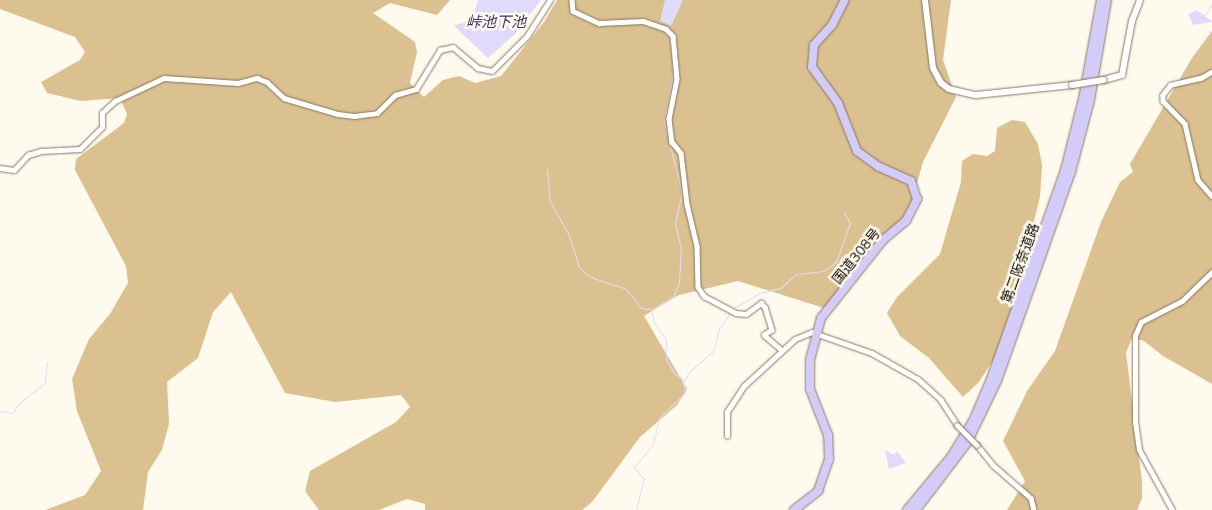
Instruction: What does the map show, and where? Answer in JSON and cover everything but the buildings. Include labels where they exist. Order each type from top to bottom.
[{"type":"highway","name":"国道308号","points":[[794,510],[818,491],[829,459],[828,435],[810,389],[810,360],[817,334],[827,309],[883,240],[906,221],[917,199],[914,185],[907,178],[879,168],[857,151],[838,103],[812,67],[814,45],[832,25],[845,0]]},
{"type":"highway","name":"第二阪奈道路","points":[[907,510],[937,475],[962,440],[994,372],[1065,170],[1089,73],[1101,0]]},
{"type":"highway","name":"第二阪奈道路","points":[[916,510],[963,449],[997,381],[1074,162],[1092,92],[1108,0]]},
{"type":"street","points":[[0,168],[14,170],[28,155],[41,151],[80,149],[102,127],[102,113],[115,101],[164,78],[238,83],[257,78],[267,82],[284,98],[338,114],[354,116],[378,113],[395,95],[416,89],[440,50],[454,47],[478,68],[492,70],[527,36],[550,0]]},
{"type":"street","points":[[572,0],[573,12],[599,23],[643,21],[666,29],[673,36],[677,79],[669,119],[672,142],[681,153],[687,204],[697,246],[698,287],[704,296],[736,313],[746,314],[761,303],[772,327],[764,335],[782,350]]},
{"type":"street","points":[[925,0],[933,68],[941,83],[949,89],[976,95],[1072,85],[1122,75],[1132,21],[1140,0]]},
{"type":"street","points":[[1212,72],[1202,78],[1171,85],[1163,95],[1164,101],[1186,124],[1198,180],[1212,196]]},
{"type":"street","points":[[1172,510],[1139,450],[1135,423],[1135,336],[1141,322],[1182,301],[1212,272]]},
{"type":"street","points":[[727,436],[727,412],[744,386],[794,339],[812,332],[872,353],[918,379],[941,400],[957,425],[993,465],[1031,498],[1034,510]]},
{"type":"shaded area","points":[[0,0],[450,0],[437,15],[390,3],[373,13],[415,42],[417,52],[410,83],[424,97],[443,80],[459,76],[475,83],[501,76],[544,22],[557,0],[951,0],[943,60],[956,97],[923,162],[910,208],[850,286],[824,308],[738,281],[679,295],[644,316],[687,389],[677,405],[640,437],[592,502],[582,510],[425,510],[425,504],[407,499],[379,510],[319,510],[305,491],[310,471],[396,422],[410,407],[401,395],[335,402],[285,393],[231,292],[213,312],[198,358],[167,382],[169,424],[162,450],[148,472],[143,510],[45,510],[85,495],[101,471],[77,411],[72,379],[89,339],[110,314],[128,283],[126,266],[75,170],[76,159],[124,123],[127,114],[120,98],[81,101],[47,93],[41,82],[80,60],[85,52],[75,37],[0,9]]},
{"type":"shaded area","points":[[1212,31],[1212,384],[1163,356],[1144,341],[1132,338],[1126,353],[1142,481],[1142,498],[1137,510],[1007,510],[1025,481],[1003,441],[1027,391],[1055,351],[1101,222],[1120,182],[1133,172],[1130,164],[1192,58]]},
{"type":"shaded area","points":[[1012,120],[1025,122],[1038,144],[1042,165],[1040,197],[1026,253],[1024,283],[997,354],[979,382],[963,397],[929,358],[900,336],[887,313],[897,297],[940,254],[961,182],[962,161],[973,154],[987,156],[995,151],[997,128]]},
{"type":"water","name":"峠池下池","points":[[478,0],[541,0],[515,34],[488,58],[454,26],[472,19]]},
{"type":"water","points":[[665,0],[683,0],[671,26],[660,21]]},
{"type":"water","points":[[1196,10],[1212,22],[1193,25],[1188,14]]},
{"type":"water","points":[[885,450],[894,455],[897,451],[906,463],[889,469]]},
{"type":"waterway","points":[[1204,16],[1212,4]]},
{"type":"waterway","points":[[636,510],[644,479],[634,467],[653,444],[659,418],[685,393],[682,378],[674,373],[666,359],[666,339],[654,323],[651,310],[673,297],[679,283],[681,249],[675,224],[682,192],[664,122],[674,69],[669,35]]},
{"type":"waterway","points":[[547,169],[550,201],[568,233],[579,267],[590,277],[626,289],[641,308],[651,309]]},
{"type":"waterway","points":[[732,309],[760,293],[780,288],[796,274],[824,271],[836,262],[850,223],[844,213]]},
{"type":"waterway","points":[[684,381],[690,371],[714,350],[719,329],[729,314]]},
{"type":"waterway","points":[[0,411],[13,413],[18,404],[45,383],[47,362]]}]
